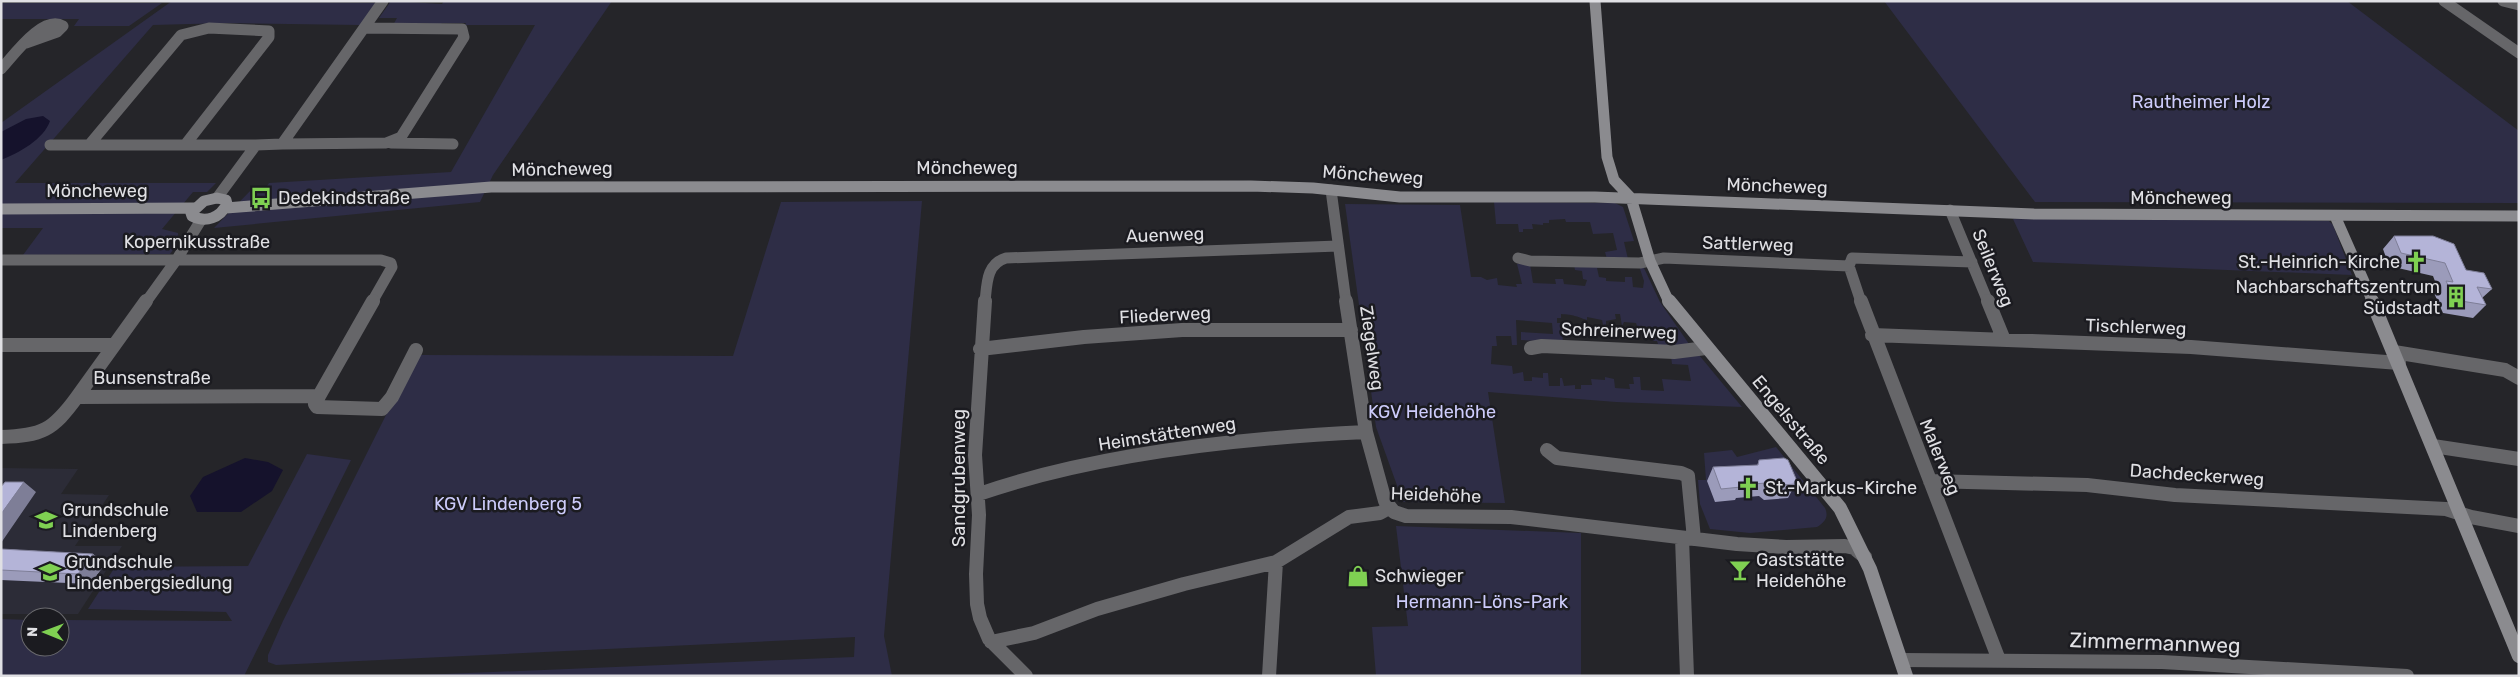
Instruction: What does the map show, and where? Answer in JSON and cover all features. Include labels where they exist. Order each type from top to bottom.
[{"type":"main road","points":[[1595,1],[1607,157],[1611,177],[1616,185],[1631,198]]},
{"type":"main road","name":"Möncheweg","points":[[201,220],[213,217],[226,208],[452,190],[555,186],[1251,186],[1331,190],[1400,197],[1631,198],[2052,215],[2519,216]]},
{"type":"main road","points":[[217,198],[226,200],[226,208]]},
{"type":"main road","name":"Möncheweg","points":[[1,209],[194,208],[204,201],[217,198]]},
{"type":"main road","name":"Engelsstraße","points":[[1631,198],[1650,261],[1670,304],[1840,508],[1867,559],[1906,676]]},
{"type":"main road","points":[[194,208],[192,216],[201,220]]},
{"type":"main road","points":[[2335,216],[2396,357],[2519,656]]},
{"type":"street","points":[[282,144],[383,1]]},
{"type":"street","points":[[2444,1],[2519,53]]},
{"type":"street","points":[[2503,1],[2518,5]]},
{"type":"street","points":[[89,145],[180,35],[199,29],[262,28],[269,31],[269,37],[185,145]]},
{"type":"street","points":[[364,28],[462,29],[464,37],[401,137],[386,143]]},
{"type":"street","points":[[1,69],[26,43]]},
{"type":"street","points":[[50,145],[453,144]]},
{"type":"street","points":[[217,198],[256,145]]},
{"type":"street","name":"Ziegelweg","points":[[1331,190],[1366,432],[1380,487],[1389,508]]},
{"type":"street","name":"Seilerweg","points":[[1950,210],[2004,340]]},
{"type":"street","points":[[76,397],[177,259],[201,220]]},
{"type":"street","name":"Auenweg","points":[[994,264],[1006,258],[1338,246]]},
{"type":"street","name":"Sattlerweg","points":[[1518,258],[1530,261],[1640,264],[1664,258],[1849,266],[1852,258],[1972,262]]},
{"type":"street","name":"Kopernikusstraße","points":[[1,260],[381,260],[391,262],[390,272],[319,396]]},
{"type":"street","name":"Sandgrubenweg","points":[[994,264],[989,276],[980,348],[975,469],[979,494],[978,599],[983,626],[991,642],[1001,654],[1020,667],[1026,676]]},
{"type":"street","name":"Malerweg","points":[[1849,266],[1872,335],[2000,660]]},
{"type":"street","name":"Fliederweg","points":[[980,348],[1166,331],[1351,330]]},
{"type":"street","name":"Tischlerweg","points":[[1872,335],[2396,357],[2505,370],[2519,378]]},
{"type":"street","points":[[1,345],[114,345]]},
{"type":"street","name":"Schreinerweg","points":[[1531,348],[1542,346],[1674,352],[1706,348]]},
{"type":"street","points":[[319,396],[315,404],[317,407],[382,409],[388,404],[416,350]]},
{"type":"street","name":"Bunsenstraße","points":[[2,437],[34,436],[57,425],[76,397],[319,396]]},
{"type":"street","name":"Heimstättenweg","points":[[979,494],[1040,475],[1184,448],[1253,439],[1366,432]]},
{"type":"street","points":[[2433,446],[2519,459]]},
{"type":"street","points":[[1547,450],[1557,458],[1681,473],[1688,476],[1687,676]]},
{"type":"street","name":"Dachdeckerweg","points":[[1930,481],[2087,485],[2175,494],[2460,512],[2471,517],[2519,526]]},
{"type":"street","name":"Heidehöhe","points":[[991,642],[1034,634],[1097,610],[1184,584],[1276,562],[1349,517],[1380,513],[1389,508],[1406,516],[1511,517],[1688,538],[1776,546],[1845,546],[1854,548],[1867,559]]},
{"type":"street","points":[[1269,676],[1276,562]]},
{"type":"street","name":"Zimmermannweg","points":[[1901,660],[2162,662],[2407,676]]},
{"type":"shaded area","points":[[43,116],[50,121],[42,134],[23,149],[1,160],[1,132],[26,119]]},
{"type":"shaded area","points":[[245,458],[268,462],[283,470],[272,491],[241,512],[197,512],[190,496],[203,477]]},
{"type":"shaded area","name":"Grundschule Lindenberg","points":[[1,468],[78,469],[61,494],[109,495],[75,546],[122,546],[78,614],[70,614],[70,607],[20,607],[20,614],[1,614]]},
{"type":"green space","points":[[172,1],[376,3],[360,25],[227,23],[153,25],[15,183],[216,183],[207,192],[193,192],[162,229],[178,233],[179,242],[170,254],[23,255],[43,228],[1,228],[1,123]]},
{"type":"green space","points":[[391,1],[442,4],[444,1],[612,1],[493,175],[480,202],[214,228],[251,190],[265,189],[269,183],[451,172],[535,25],[465,25],[466,23],[442,23],[440,25],[424,23],[393,25],[397,18],[379,18]]},
{"type":"green space","name":"Rautheimer Holz","points":[[1884,1],[2347,1],[2519,131],[2519,203],[2035,202]]},
{"type":"green space","points":[[1,3],[162,3],[129,26],[74,26],[79,19],[1,19]]},
{"type":"green space","name":"KGV Lindenberg 5","points":[[922,201],[884,636],[892,676],[397,676],[854,657],[855,637],[276,665],[268,662],[268,655],[283,621],[416,355],[733,356],[781,202]]},
{"type":"green space","points":[[1494,202],[1615,203],[1623,207],[1634,241],[1624,242],[1628,259],[1607,259],[1605,252],[1617,250],[1613,233],[1593,234],[1590,222],[1566,222],[1565,219],[1549,220],[1549,223],[1543,223],[1543,225],[1532,224],[1533,229],[1523,229],[1523,232],[1519,232],[1518,224],[1496,224]]},
{"type":"green space","name":"KGV Heidehöhe","points":[[1345,204],[1460,205],[1471,277],[1481,277],[1487,280],[1497,278],[1498,285],[1517,287],[1516,284],[1522,284],[1517,264],[1530,264],[1533,283],[1556,284],[1555,279],[1563,279],[1564,284],[1585,286],[1587,280],[1583,279],[1582,271],[1575,270],[1574,265],[1610,268],[1597,268],[1599,277],[1606,278],[1606,281],[1625,282],[1625,277],[1632,277],[1633,287],[1643,288],[1644,281],[1639,266],[1643,266],[1660,302],[1689,344],[1654,347],[1653,344],[1658,344],[1652,338],[1661,337],[1660,328],[1637,326],[1636,323],[1624,322],[1622,326],[1620,314],[1615,314],[1616,319],[1606,321],[1606,326],[1603,325],[1602,320],[1587,317],[1587,320],[1561,314],[1561,318],[1557,318],[1557,323],[1561,323],[1563,342],[1521,340],[1521,332],[1553,334],[1552,323],[1516,320],[1517,345],[1512,345],[1511,336],[1496,336],[1497,346],[1492,346],[1491,364],[1512,366],[1513,374],[1523,372],[1524,381],[1532,381],[1532,377],[1543,378],[1543,373],[1548,373],[1549,386],[1560,386],[1560,378],[1562,378],[1564,386],[1575,385],[1575,389],[1581,389],[1581,385],[1592,385],[1591,379],[1605,380],[1605,377],[1614,379],[1615,388],[1630,389],[1629,384],[1634,384],[1633,377],[1640,377],[1641,390],[1664,391],[1662,379],[1691,381],[1688,365],[1672,364],[1671,356],[1699,355],[1742,407],[1616,402],[1488,392],[1505,503],[1403,502],[1376,427]]},
{"type":"green space","points":[[2013,219],[2329,221],[2333,225],[2352,275],[2033,262]]},
{"type":"green space","points":[[1776,447],[1825,508],[1827,514],[1824,521],[1817,527],[1750,533],[1710,529],[1700,504],[1698,480],[1706,480],[1704,453],[1732,450],[1737,457]]},
{"type":"green space","points":[[307,454],[351,460],[244,676],[1,676],[1,619],[20,620],[20,657],[70,657],[70,620],[232,621],[226,612],[88,609],[115,567],[248,566]]},
{"type":"green space","name":"Hermann-Löns-Park","points":[[1396,526],[1581,533],[1581,676],[1376,676],[1372,627],[1408,626]]},
{"type":"building","points":[[2394,236],[2433,236],[2454,244],[2466,270],[2484,273],[2492,289],[2477,287],[2486,305],[2455,300],[2446,281],[2453,282],[2445,263],[2401,253]]},
{"type":"building","points":[[1784,458],[1788,460],[1797,481],[1794,482],[1795,484],[1770,486],[1766,483],[1721,489],[1713,467],[1758,465],[1759,460]]},
{"type":"building","points":[[5,482],[24,482],[1,514],[1,487]]},
{"type":"building","points":[[1,549],[93,554],[78,574],[1,570]]},
{"type":"place","name":"Dedekindstraße","points":[[261,198]]},
{"type":"place","name":"St.-Heinrich-Kirche","points":[[2416,262]]},
{"type":"place","name":"Nachbarschaftszentrum Südstadt","points":[[2456,297]]},
{"type":"place","name":"St.-Markus-Kirche","points":[[1748,488]]},
{"type":"place","name":"Grundschule Lindenberg","points":[[46,520]]},
{"type":"place","name":"Gaststätte Heidehöhe","points":[[1740,570]]},
{"type":"place","name":"Grundschule Lindenbergsiedlung","points":[[50,572]]},
{"type":"place","name":"Schwieger","points":[[1358,576]]}]
